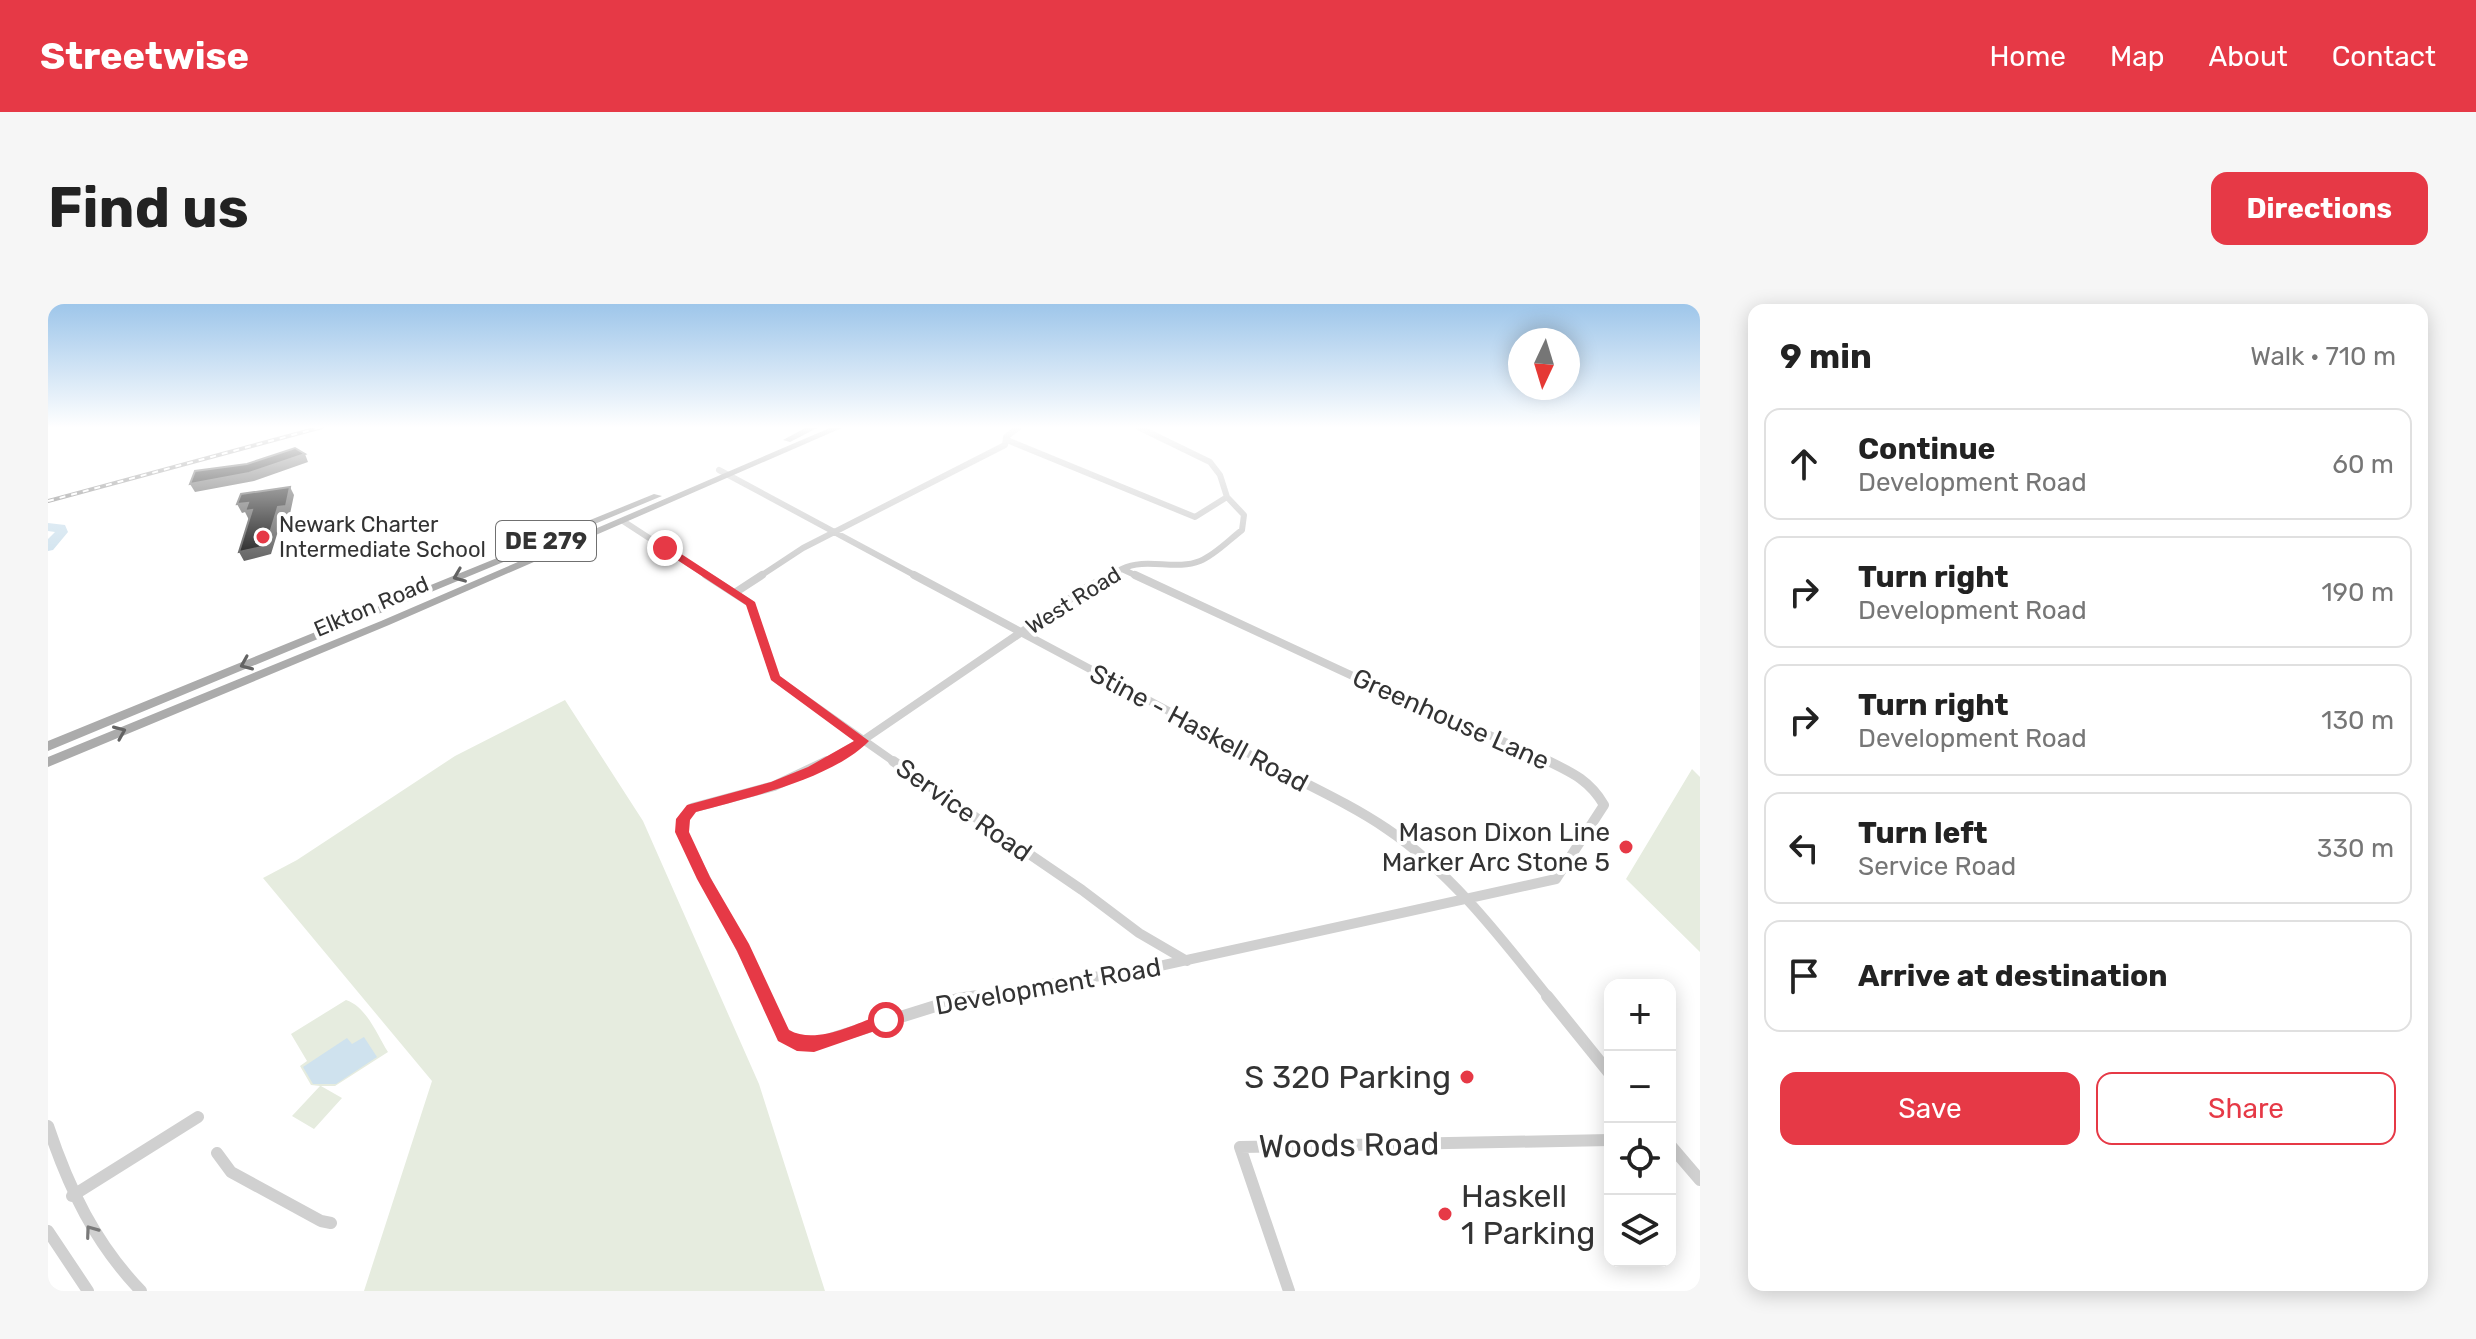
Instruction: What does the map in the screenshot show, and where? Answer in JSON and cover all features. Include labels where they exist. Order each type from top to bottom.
[{"type":"main road","name":"Elkton Road","points":[[48,762],[623,521],[724,473]]},
{"type":"main road","name":"Elkton Road","points":[[48,746],[724,473]]},
{"type":"street","name":"Stine - Haskell Road","points":[[724,473],[1386,828],[1420,851],[1465,900],[1604,1067]]},
{"type":"street","points":[[736,592],[773,565],[952,473]]},
{"type":"street","points":[[1088,473],[1195,517],[1227,497]]},
{"type":"street","name":"West Road","points":[[862,741],[1086,588],[1132,564],[1188,564],[1201,561],[1242,530],[1244,515],[1227,497],[1219,473]]},
{"type":"street","name":"Service Road","points":[[623,521],[736,592],[755,611],[775,678],[862,741],[1082,890],[1139,933],[1187,961]]},
{"type":"street","name":"Greenhouse Lane","points":[[1122,569],[1398,697],[1414,701],[1580,776],[1595,790],[1604,805],[1556,879],[1465,900]]},
{"type":"street","name":"Development Road","points":[[862,741],[813,770],[774,786],[692,808],[683,819],[682,832],[704,879],[743,948],[783,1035],[797,1043],[814,1044],[958,999],[1187,961],[1465,900]]},
{"type":"street","points":[[72,1196],[198,1117]]},
{"type":"street","points":[[48,1126],[83,1220],[120,1271],[141,1291]]},
{"type":"street","name":"Woods Road","points":[[1289,1291],[1240,1147],[1604,1140]]},
{"type":"street","points":[[1676,1152],[1700,1180]]},
{"type":"street","points":[[217,1153],[231,1172],[321,1221],[331,1223]]},
{"type":"street","points":[[48,1231],[88,1291]]},
{"type":"shaded area","points":[[565,700],[643,821],[759,1084],[825,1291],[364,1291],[432,1081],[263,878],[297,860],[455,756]]},
{"type":"shaded area","points":[[1692,769],[1700,777],[1700,952],[1626,879]]},
{"type":"shaded area","points":[[346,1000],[366,1015],[388,1052],[335,1086],[321,1086],[342,1098],[314,1129],[292,1116],[320,1086],[311,1085],[300,1066],[307,1061],[291,1034]]},
{"type":"water","points":[[364,1037],[377,1057],[336,1084],[313,1084],[303,1067],[347,1038],[352,1044]]},
{"type":"building","points":[[194,473],[249,473],[190,484]]},
{"type":"building","name":"Newark Charter Intermediate School","points":[[290,487],[286,506],[278,507],[266,546],[239,552],[252,510],[245,511],[248,503],[237,504],[241,494]]},
{"type":"waterway","points":[[48,527],[60,528],[62,532],[48,547]]},
{"type":"railway","points":[[48,501],[151,473]]},
{"type":"place","name":"Newark Charter Intermediate School","points":[[263,537]]},
{"type":"place","name":"Mason Dixon Line Marker Arc Stone 5","points":[[1626,847]]},
{"type":"place","name":"S 320 Parking","points":[[1467,1077]]},
{"type":"place","name":"Haskell 1 Parking","points":[[1445,1214]]},
{"type":"route","points":[[665,548],[751,604],[775,678],[862,741],[813,770],[774,786],[692,808],[683,819],[682,832],[704,879],[743,948],[783,1035],[797,1043],[814,1044],[886,1020]]}]
